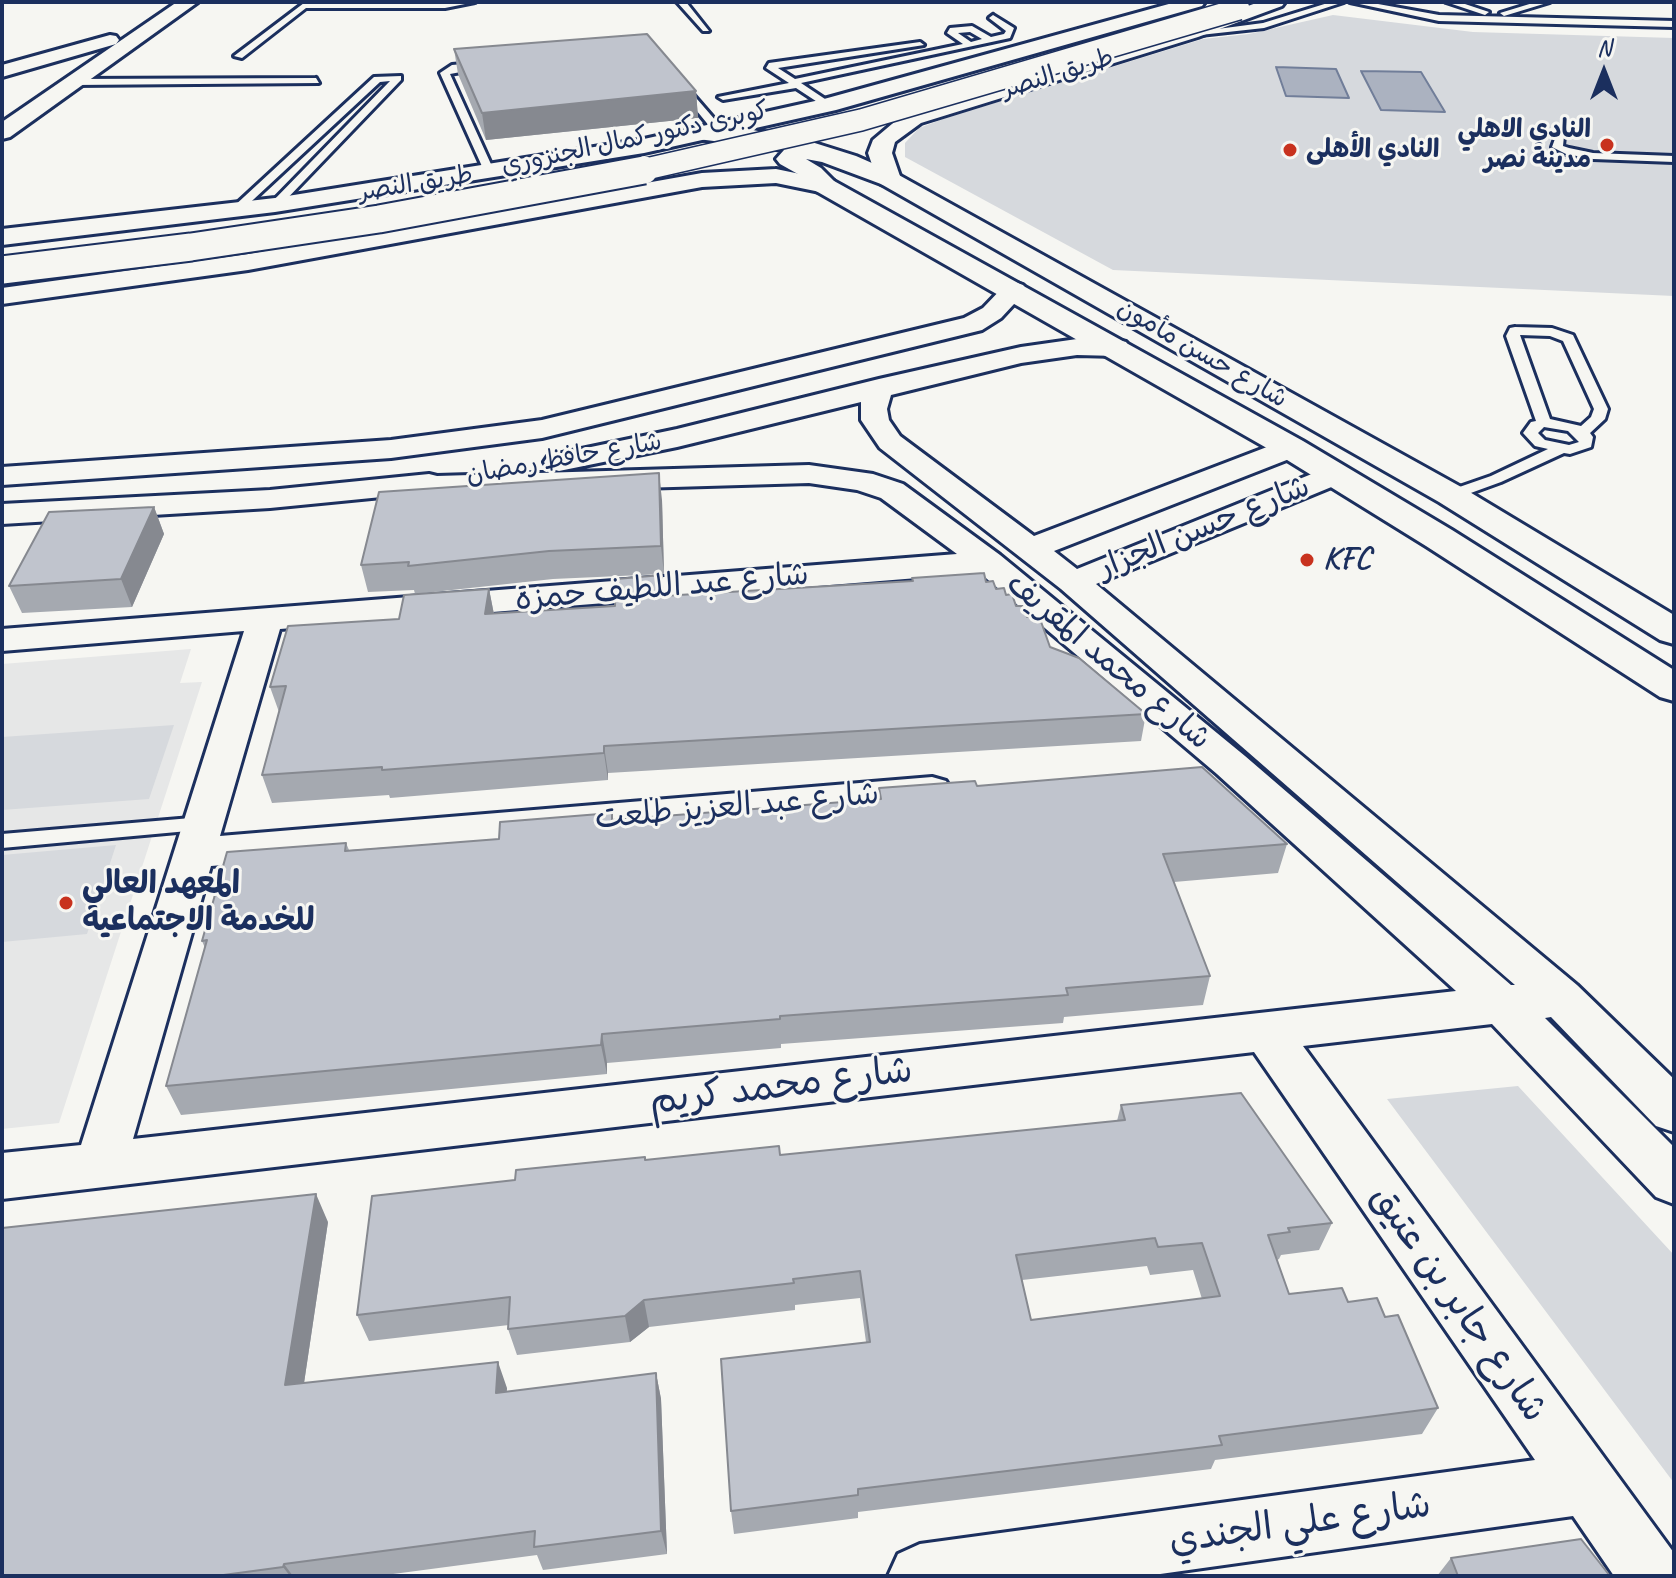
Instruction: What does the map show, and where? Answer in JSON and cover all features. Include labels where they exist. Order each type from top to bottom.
[{"type":"main road","points":[[2,114],[165,2]]},
{"type":"main road","points":[[2,132],[189,2]]},
{"type":"main road","name":"طريق النصر","points":[[2,237],[275,205],[644,146],[828,105],[1196,2]]},
{"type":"main road","name":"كوبرى دكتور كمال الجنزوري","points":[[2,258],[184,236],[372,208],[663,155],[844,113],[1225,4],[1267,2]]},
{"type":"main road","name":"طريق النصر","points":[[889,179],[880,153],[884,140],[913,118],[1191,33],[1276,2]]},
{"type":"main road","name":"كوبرى دكتور كمال الجنزوري","points":[[2,270],[207,245],[379,219],[676,164],[861,120],[1225,4]]},
{"type":"main road","points":[[775,117],[789,129],[823,134],[856,131],[913,118]]},
{"type":"main road","name":"شارع حسن مأمون","points":[[713,132],[784,142],[848,161],[889,179],[1451,495],[1674,632]]},
{"type":"main road","points":[[644,146],[688,182]]},
{"type":"main road","points":[[825,186],[818,177],[788,157],[811,152],[848,161]]},
{"type":"main road","name":"طريق النصر","points":[[2,296],[191,271],[688,182],[776,176],[825,186]]},
{"type":"main road","name":"شارع حسن مأمون","points":[[825,186],[1291,448],[1674,688]]},
{"type":"main road","points":[[2,246],[178,217]]},
{"type":"main road","points":[[2,281],[129,265],[304,252]]},
{"type":"street","points":[[4,75],[110,40]]},
{"type":"street","name":"شارع حافظ رمضان","points":[[2,476],[391,449],[493,437],[629,410],[973,324],[992,313],[1014,290]]},
{"type":"street","points":[[973,324],[1002,326],[1023,335],[1028,342],[1027,349],[1021,355]]},
{"type":"street","name":"شارع حافظ رمضان","points":[[4,518],[403,486],[610,453],[1021,355],[1077,347],[1117,348]]},
{"type":"street","name":"شارع محمد المقريف","points":[[879,387],[873,409],[875,420],[890,442],[1073,582],[1561,998],[1674,1111]]},
{"type":"street","name":"شارع حسن الجزار","points":[[1030,549],[1291,448]]},
{"type":"street","points":[[862,481],[857,476],[855,465],[865,456],[883,451],[903,452]]},
{"type":"street","name":"شارع محمد المقريف","points":[[403,486],[809,474],[862,481],[892,491],[988,562],[1231,765],[1502,1005],[1674,1181]]},
{"type":"street","name":"شارع حسن الجزار","points":[[1073,582],[1335,475]]},
{"type":"street","name":"شارع عبد اللطيف حمزة","points":[[2,640],[988,562]]},
{"type":"street","points":[[100,1165],[265,619]]},
{"type":"street","points":[[1184,769],[1231,765]]},
{"type":"street","name":"شارع عبد العزيز طلعت","points":[[199,839],[964,788]]},
{"type":"street","name":"شارع محمد كريم","points":[[2,1176],[1561,998]]},
{"type":"street","name":"شارع جابر بن عتيق","points":[[1266,1032],[1652,1576]]},
{"type":"street","name":"شارع علي الجندي","points":[[920,1576],[1585,1484]]},
{"type":"lane","points":[[239,56],[304,5],[445,6],[471,2]]},
{"type":"lane","points":[[681,2],[706,29]]},
{"type":"lane","points":[[1191,33],[1264,25],[1340,2]]},
{"type":"lane","points":[[1354,2],[1439,18],[1674,24]]},
{"type":"lane","points":[[1398,2],[1441,12],[1487,14],[1546,2]]},
{"type":"lane","points":[[1450,2],[1487,14]]},
{"type":"lane","points":[[723,97],[1007,36],[1011,30],[993,18]]},
{"type":"lane","points":[[970,45],[950,31],[972,29],[989,40]]},
{"type":"lane","points":[[913,35],[944,51]]},
{"type":"lane","points":[[851,42],[885,64]]},
{"type":"lane","points":[[828,105],[769,66],[786,58],[932,44]]},
{"type":"lane","points":[[490,173],[445,71],[503,63]]},
{"type":"lane","points":[[673,77],[713,132]]},
{"type":"lane","points":[[236,210],[377,79],[398,78],[275,205]]},
{"type":"lane","points":[[74,82],[316,81]]},
{"type":"lane","points":[[355,100],[377,101]]},
{"type":"lane","points":[[1560,138],[1557,147],[1593,156],[1674,159]]},
{"type":"lane","points":[[314,139],[337,140]]},
{"type":"lane","points":[[1544,423],[1513,336],[1515,331],[1552,332],[1568,338],[1601,409],[1598,419],[1582,433]]},
{"type":"lane","points":[[1451,495],[1496,479],[1561,449],[1583,447],[1587,441],[1582,433],[1572,427],[1544,423],[1532,429],[1534,438],[1561,449]]},
{"type":"lane","points":[[2,841],[199,839]]},
{"type":"shaded area","name":"النادي الأهلى","points":[[1333,15],[1473,32],[1674,38],[1674,296],[1113,270],[905,157],[905,143],[919,128],[946,118],[1203,39],[1249,34]]},
{"type":"shaded area","points":[[1276,67],[1336,69],[1349,98],[1286,96]]},
{"type":"shaded area","points":[[1361,71],[1421,72],[1445,112],[1381,110]]},
{"type":"shaded area","name":"المعهد العالي للخدمة الاجتماعيه","points":[[191,649],[180,683],[202,682],[59,1123],[2,1129],[2,664]]},
{"type":"shaded area","points":[[174,725],[149,799],[2,810],[2,737]]},
{"type":"shaded area","points":[[116,845],[87,934],[2,942],[2,855]]},
{"type":"shaded area","points":[[1518,1086],[1674,1255],[1674,1483],[1387,1099]]},
{"type":"building","points":[[647,34],[696,91],[482,113],[454,49]]},
{"type":"building","points":[[659,473],[661,546],[549,551],[408,566],[409,562],[361,565],[379,492]]},
{"type":"building","points":[[154,507],[121,579],[9,586],[49,512]]},
{"type":"building","points":[[984,573],[986,582],[993,581],[996,589],[1004,588],[1006,595],[1012,594],[1016,606],[1024,606],[1027,617],[1039,616],[1050,647],[1079,658],[1146,714],[604,746],[604,753],[382,770],[382,767],[262,775],[286,686],[270,687],[288,626],[399,619],[404,595],[489,589],[485,614],[615,606],[616,579],[662,575],[662,596],[913,581],[912,578]]},
{"type":"building","points":[[1202,767],[1287,844],[1163,854],[1210,976],[1066,988],[1068,995],[780,1016],[780,1019],[602,1034],[601,1045],[166,1086],[207,940],[202,941],[227,852],[346,843],[345,851],[499,839],[500,822],[612,813],[612,820],[754,809],[881,799],[879,788],[975,781],[977,786]]},
{"type":"building","points":[[1241,1093],[1332,1223],[1288,1228],[1290,1232],[1268,1235],[1289,1294],[1342,1288],[1348,1302],[1377,1298],[1385,1317],[1398,1315],[1438,1408],[1219,1436],[1222,1445],[858,1489],[858,1495],[731,1511],[721,1359],[870,1342],[860,1271],[793,1279],[794,1283],[644,1300],[625,1316],[508,1329],[510,1297],[357,1315],[372,1196],[515,1180],[516,1170],[779,1146],[780,1155],[1125,1120],[1121,1105]],"holes":[[[1155,1238],[1158,1247],[1202,1243],[1220,1296],[1031,1320],[1016,1255]]]},
{"type":"building","points":[[316,1194],[285,1385],[498,1362],[496,1393],[656,1373],[661,1531],[534,1547],[535,1531],[216,1576],[2,1576],[2,1228]]},
{"type":"building","points":[[1581,1539],[1610,1576],[1458,1576],[1451,1558]]},
{"type":"place","name":"النادي الاهلي مدينة نصر","points":[[1607,145]]},
{"type":"place","name":"النادي الأهلى","points":[[1290,150]]},
{"type":"place","name":"KFC","points":[[1307,560]]},
{"type":"place","name":"المعهد العالي للخدمة الاجتماعيه","points":[[66,903]]}]
